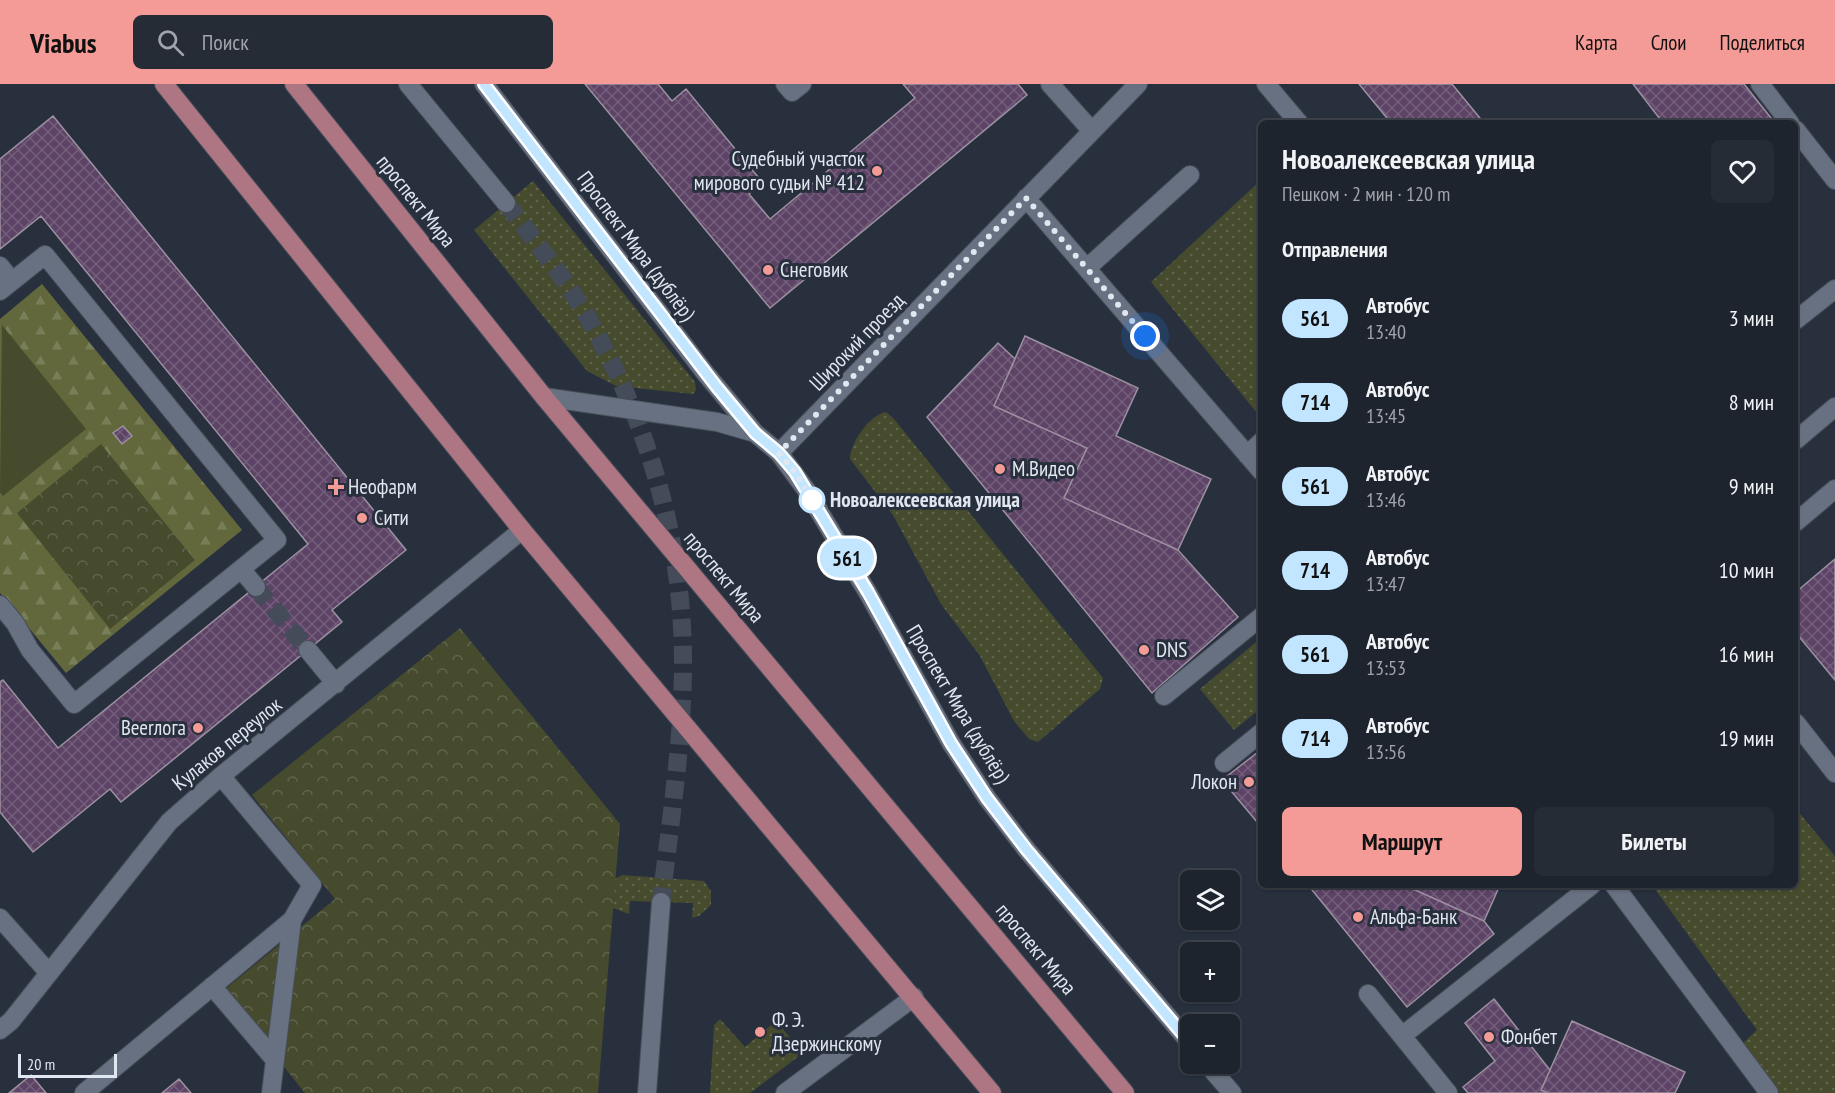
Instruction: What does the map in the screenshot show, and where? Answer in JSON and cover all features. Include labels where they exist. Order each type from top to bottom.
[{"type":"main road","points":[[164,84],[522,530],[993,1093]]},
{"type":"main road","name":"проспект Мира","points":[[294,84],[544,397],[1125,1093]]},
{"type":"street","points":[[408,84],[506,203]]},
{"type":"street","points":[[785,84],[792,92],[801,84]]},
{"type":"street","points":[[1050,84],[1091,130]]},
{"type":"street","name":"Широкий проезд","points":[[779,453],[1138,84]]},
{"type":"street","points":[[1266,84],[1296,120]]},
{"type":"street","points":[[1760,84],[1788,120]]},
{"type":"street","name":"Проспект Мира (дублёр)","points":[[488,86],[706,374],[755,433]]},
{"type":"street","points":[[1798,133],[1835,180]]},
{"type":"street","points":[[1086,268],[1190,175]]},
{"type":"street","points":[[1026,198],[1258,467]]},
{"type":"street","points":[[0,266],[6,286],[45,255],[277,540],[74,704],[30,650],[15,623],[0,605]]},
{"type":"street","points":[[1798,318],[1835,290]]},
{"type":"street","points":[[544,397],[717,422],[755,433],[779,453]]},
{"type":"street","points":[[1798,438],[1835,408]]},
{"type":"street","points":[[1247,455],[1258,445]]},
{"type":"street","name":"Проспект Мира (дублёр)","points":[[779,453],[807,491],[868,592],[951,743],[987,798],[1026,849],[1180,1031]]},
{"type":"street","points":[[1798,520],[1835,489]]},
{"type":"street","name":"Кулаков переулок","points":[[0,1030],[11,1021],[169,822],[221,776],[522,530]]},
{"type":"street","points":[[241,569],[256,587]]},
{"type":"street","points":[[1164,696],[1258,619]]},
{"type":"street","points":[[308,650],[336,684]]},
{"type":"street","points":[[1798,726],[1835,773]]},
{"type":"street","points":[[1224,763],[1258,735]]},
{"type":"street","points":[[84,1093],[292,920],[312,885],[221,776]]},
{"type":"street","points":[[1402,1036],[1588,888]]},
{"type":"street","points":[[1616,888],[1769,1093]]},
{"type":"street","points":[[647,1093],[662,902]]},
{"type":"street","points":[[0,918],[48,972]]},
{"type":"street","points":[[271,1093],[292,920]]},
{"type":"street","points":[[212,987],[275,1060]]},
{"type":"street","points":[[1368,994],[1448,1093]]},
{"type":"street","points":[[785,1093],[914,997]]},
{"type":"street","points":[[1216,1074],[1232,1093]]},
{"type":"green space","points":[[533,181],[695,382],[696,390],[693,394],[616,386],[587,371],[474,230]]},
{"type":"green space","points":[[1258,183],[1258,414],[1151,282]]},
{"type":"green space","points":[[42,284],[242,530],[66,673],[0,593],[0,319]]},
{"type":"green space","points":[[2,325],[86,429],[3,496],[0,492]]},
{"type":"green space","points":[[886,412],[1103,678],[1100,689],[1038,742],[1029,739],[1014,721],[980,656],[941,604],[893,515],[850,459],[853,446],[867,424],[873,418]]},
{"type":"green space","points":[[101,444],[195,560],[110,629],[17,513]]},
{"type":"green space","points":[[460,628],[620,824],[598,1093],[305,1093],[223,991],[335,899],[252,795]]},
{"type":"green space","points":[[1258,641],[1258,710],[1234,730],[1200,689]]},
{"type":"green space","points":[[1798,811],[1835,856],[1835,1093],[1780,1093],[1743,1043],[1757,1030],[1654,888],[1798,888]]},
{"type":"green space","points":[[622,875],[704,881],[711,891],[711,905],[699,916],[692,918],[693,903],[630,901],[629,914],[613,908],[615,879]]},
{"type":"green space","points":[[720,1019],[745,1047],[776,1021],[803,1053],[750,1093],[710,1093],[714,1025]]},
{"type":"building","points":[[585,84],[658,84],[672,101],[686,89],[763,183],[749,194],[770,219],[915,98],[903,84],[1018,84],[1027,95],[770,308]]},
{"type":"building","points":[[1359,84],[1452,84],[1482,120],[1389,120]]},
{"type":"building","points":[[1633,84],[1744,84],[1773,120],[1661,120]]},
{"type":"building","points":[[53,116],[406,550],[332,610],[342,622],[121,802],[110,789],[33,852],[0,812],[0,682],[3,680],[58,748],[308,544],[41,216],[0,249],[0,159]]},
{"type":"building","points":[[1025,336],[1138,388],[1116,436],[1211,479],[1178,550],[1064,498],[1087,448],[994,406]]},
{"type":"building","points":[[998,343],[1015,359],[994,406],[1087,448],[1064,498],[1178,550],[1238,617],[1152,693],[927,417]]},
{"type":"building","points":[[123,426],[132,436],[122,444],[113,433]]},
{"type":"building","points":[[1835,559],[1835,680],[1798,635],[1798,590]]},
{"type":"building","points":[[1258,752],[1258,823],[1222,780]]},
{"type":"building","points":[[1310,888],[1411,888],[1484,921],[1494,934],[1407,1007]]},
{"type":"building","points":[[1411,888],[1499,888],[1484,921]]},
{"type":"building","points":[[1494,999],[1550,1070],[1541,1090],[1548,1093],[1468,1093],[1463,1087],[1495,1061],[1465,1023]]},
{"type":"building","points":[[1572,1021],[1685,1072],[1675,1093],[1548,1093],[1541,1090]]},
{"type":"building","points":[[31,1075],[46,1093],[9,1093]]},
{"type":"building","points":[[179,1079],[191,1093],[162,1093]]},
{"type":"tunnel","points":[[506,203],[553,264],[574,296],[614,368],[647,449],[670,532],[682,619],[683,663],[681,723],[661,902]]},
{"type":"tunnel","points":[[256,587],[308,650]]},
{"type":"bus line","name":"561","points":[[484,84],[716,386],[755,433],[779,453],[795,472],[868,592],[951,743],[987,798],[1026,849],[1180,1031]]},
{"type":"place","name":"Судебный участок мирового судьи № 412","points":[[877,171]]},
{"type":"place","name":"Снеговик","points":[[768,270]]},
{"type":"place","name":"М.Видео","points":[[1000,469]]},
{"type":"place","name":"Неофарм","points":[[336,487]]},
{"type":"place","name":"Новоалексеевская улица","points":[[812,500]]},
{"type":"place","name":"Сити","points":[[362,518]]},
{"type":"place","name":"DNS","points":[[1144,650]]},
{"type":"place","name":"Beerлога","points":[[198,728]]},
{"type":"place","name":"Локон","points":[[1249,782]]},
{"type":"place","name":"Альфа-Банк","points":[[1358,917]]},
{"type":"place","name":"Ф. Э. Дзержинскому","points":[[760,1032]]},
{"type":"place","name":"Фонбет","points":[[1489,1037]]},
{"type":"route","points":[[812,500],[817,508],[795,472],[779,453],[1026,198],[1145,336]]}]
